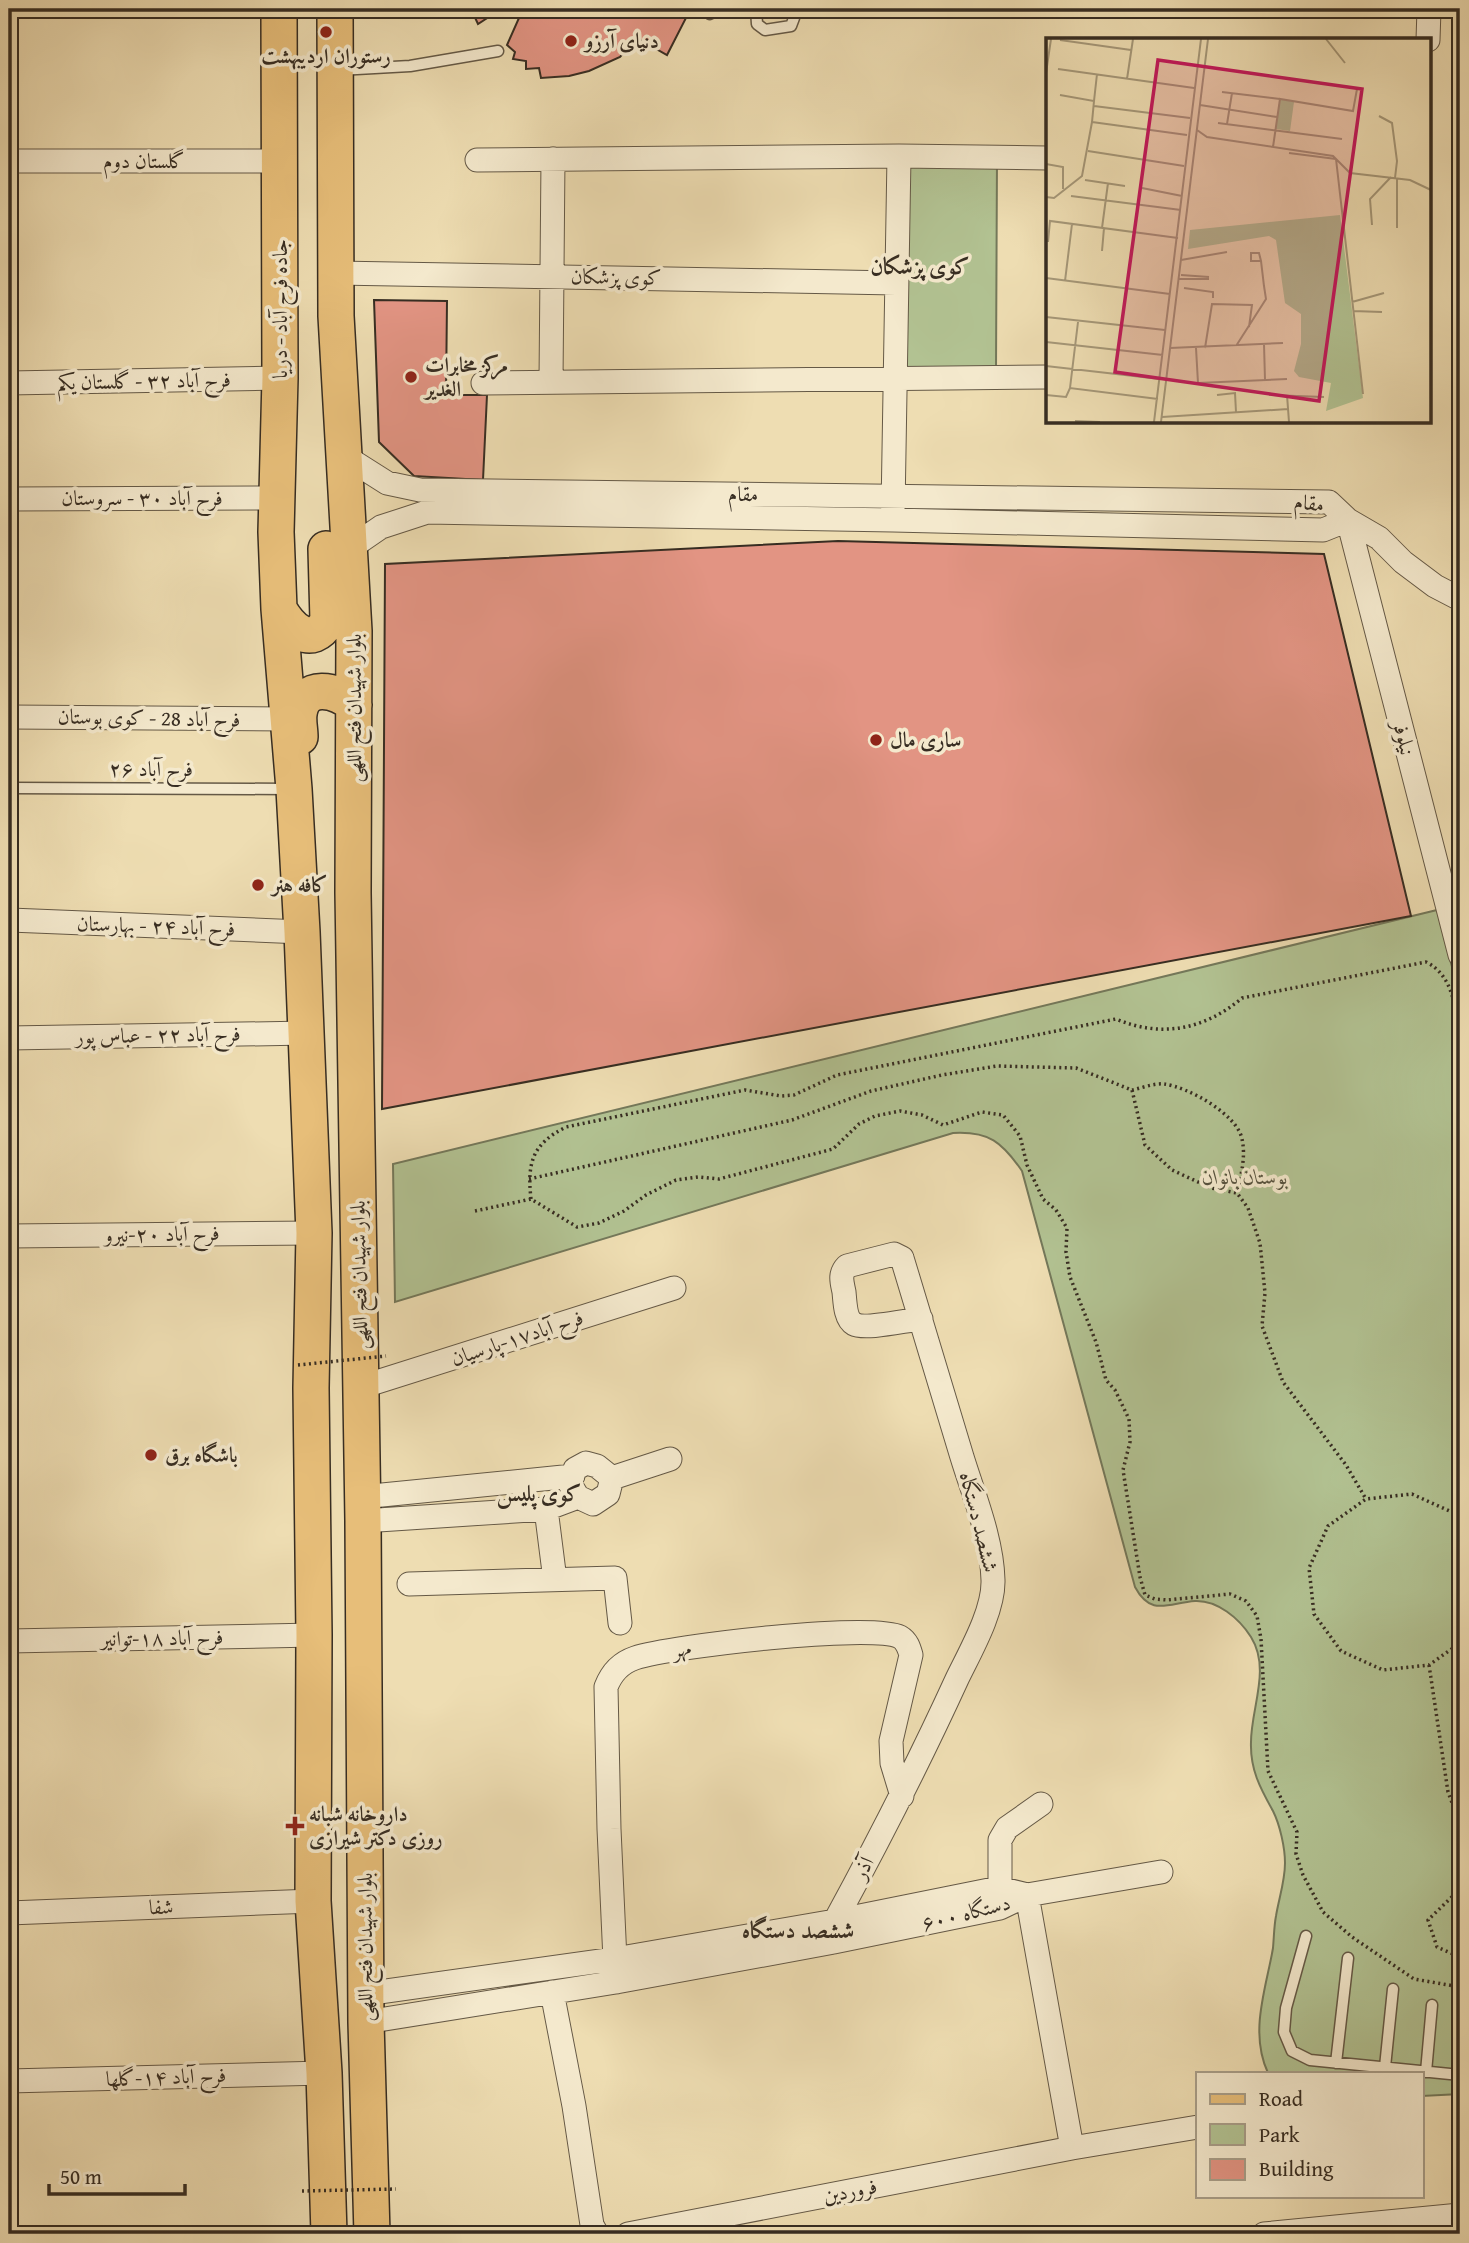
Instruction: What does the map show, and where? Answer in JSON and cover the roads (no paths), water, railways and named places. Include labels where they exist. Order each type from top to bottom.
[{"type":"main road","name":"جاده فرح آباد - دریا","points":[[279,9],[280,378],[276,498],[279,609]]},
{"type":"main road","points":[[279,609],[290,627],[299,634],[311,635],[323,631],[328,621],[322,398],[335,316],[335,9]]},
{"type":"main road","name":"بلوار شهیدان فتح اللهی","points":[[335,316],[354,631],[353,893],[363,1509],[365,2008],[372,2234]]},
{"type":"main road","name":"بلوار شهیدان فتح اللهی","points":[[279,609],[298,860],[314,1233],[311,1388],[313,1901],[324,2073],[329,2234]]},
{"type":"main road","points":[[298,860],[303,836],[299,712],[305,701],[315,692],[341,694],[354,705]]},
{"type":"street","points":[[1428,38],[1429,9]]},
{"type":"street","points":[[893,520],[900,156]]},
{"type":"street","points":[[477,160],[900,156],[1046,158]]},
{"type":"street","points":[[551,382],[553,159]]},
{"type":"street","name":"گلستان دوم","points":[[9,161],[280,161]]},
{"type":"street","name":"کوی پزشکان","points":[[336,273],[896,283]]},
{"type":"street","points":[[483,383],[1046,377]]},
{"type":"street","name":"فرح آباد ۳۲ - گلستان یکم","points":[[9,383],[280,378]]},
{"type":"street","name":"مقام","points":[[345,457],[387,483],[421,490],[1329,502],[1349,520],[1323,530],[427,512],[381,527],[349,549]]},
{"type":"street","name":"فرح آباد ۳۰ - سروستان","points":[[9,499],[276,498]]},
{"type":"street","points":[[1349,520],[1379,538],[1403,562],[1435,586],[1460,599]]},
{"type":"street","name":"نیلوفر","points":[[1349,520],[1460,955]]},
{"type":"street","name":"فرح آباد 28 - کوی بوستان","points":[[9,717],[289,719]]},
{"type":"street","name":"فرح آباد ۲۴ - بهارستان","points":[[10,920],[302,932]]},
{"type":"street","name":"فرح آباد ۲۲ - عباس پور","points":[[9,1038],[307,1033]]},
{"type":"street","name":"فرح آباد ۲۰-نیرو","points":[[9,1236],[314,1233]]},
{"type":"street","name":"فرح آباد۱۷-پارسیان","points":[[360,1387],[674,1288]]},
{"type":"street","name":"ششصد دستگاه","points":[[902,1797],[981,1629],[993,1582],[984,1531],[921,1319]]},
{"type":"street","points":[[612,1478],[670,1459]]},
{"type":"street","points":[[586,1464],[597,1466],[612,1478],[608,1494],[593,1504],[576,1487],[575,1469],[586,1464]]},
{"type":"street","points":[[363,1509],[576,1487]]},
{"type":"street","points":[[363,1509],[546,1509],[576,1487]]},
{"type":"street","points":[[546,1509],[555,1580]]},
{"type":"street","points":[[409,1584],[615,1578],[620,1623]]},
{"type":"street","name":"مهر","points":[[617,1982],[609,1829],[606,1687],[611,1674],[633,1658],[685,1648],[867,1631],[901,1637],[909,1645],[911,1655],[891,1741],[891,1754],[902,1797]]},
{"type":"street","name":"فرح آباد ۱۸-توانیر","points":[[9,1641],[314,1635]]},
{"type":"street","name":"آذر","points":[[834,1932],[902,1797]]},
{"type":"street","points":[[1000,1898],[1000,1840],[1007,1828],[1041,1804]]},
{"type":"street","name":"۶۰۰ دستگاه","points":[[365,2008],[552,1992],[617,1982],[834,1932],[1000,1898],[1161,1872]]},
{"type":"street","points":[[1027,1895],[1072,2148]]},
{"type":"street","name":"شفا","points":[[9,1913],[313,1901]]},
{"type":"street","name":"۶۰۰ دستگاه","points":[[365,2008],[615,1959],[834,1932]]},
{"type":"street","points":[[552,1992],[574,2106],[592,2225],[597,2234]]},
{"type":"street","name":"فرح آباد ۱۴-گلها","points":[[9,2081],[324,2073]]},
{"type":"street","name":"فروردین","points":[[628,2234],[1072,2148],[1196,2127]]},
{"type":"street","points":[[1264,2234],[1460,2214]]},
{"type":"lane","points":[[756,9],[757,24],[765,30],[791,26],[793,9]]},
{"type":"lane","points":[[336,71],[410,66],[498,51]]},
{"type":"lane","name":"فرح آباد ۲۶","points":[[9,788],[294,789]]},
{"type":"lane","points":[[1306,1936],[1286,2008],[1284,2032],[1292,2051],[1310,2060],[1460,2075]]},
{"type":"lane","points":[[1336,2063],[1348,1958]]},
{"type":"lane","points":[[1385,2067],[1393,1989]]},
{"type":"lane","points":[[1426,2071],[1432,2005]]},
{"type":"place","name":"رستوران اردیبهشت","points":[[326,32]]},
{"type":"place","name":"دنیای آرزو","points":[[571,41]]},
{"type":"place","name":"مرکز مخابرات الغدیر","points":[[411,377]]},
{"type":"place","name":"ساری مال","points":[[876,740]]},
{"type":"place","name":"کافه هنر","points":[[258,885]]},
{"type":"place","name":"باشگاه برق","points":[[151,1455]]},
{"type":"place","name":"داروخانه شبانه روزی دکتر شیرازی","points":[[295,1826]]},
{"type":"district","name":"کوی پزشکان","points":[[920,266]]},
{"type":"district","name":"کوی پلیس","points":[[539,1493]]},
{"type":"district","name":"ششصد دستگاه","points":[[798,1930]]},
{"type":"park label","name":"بوستان بانوان","points":[[1245,1177]]}]
